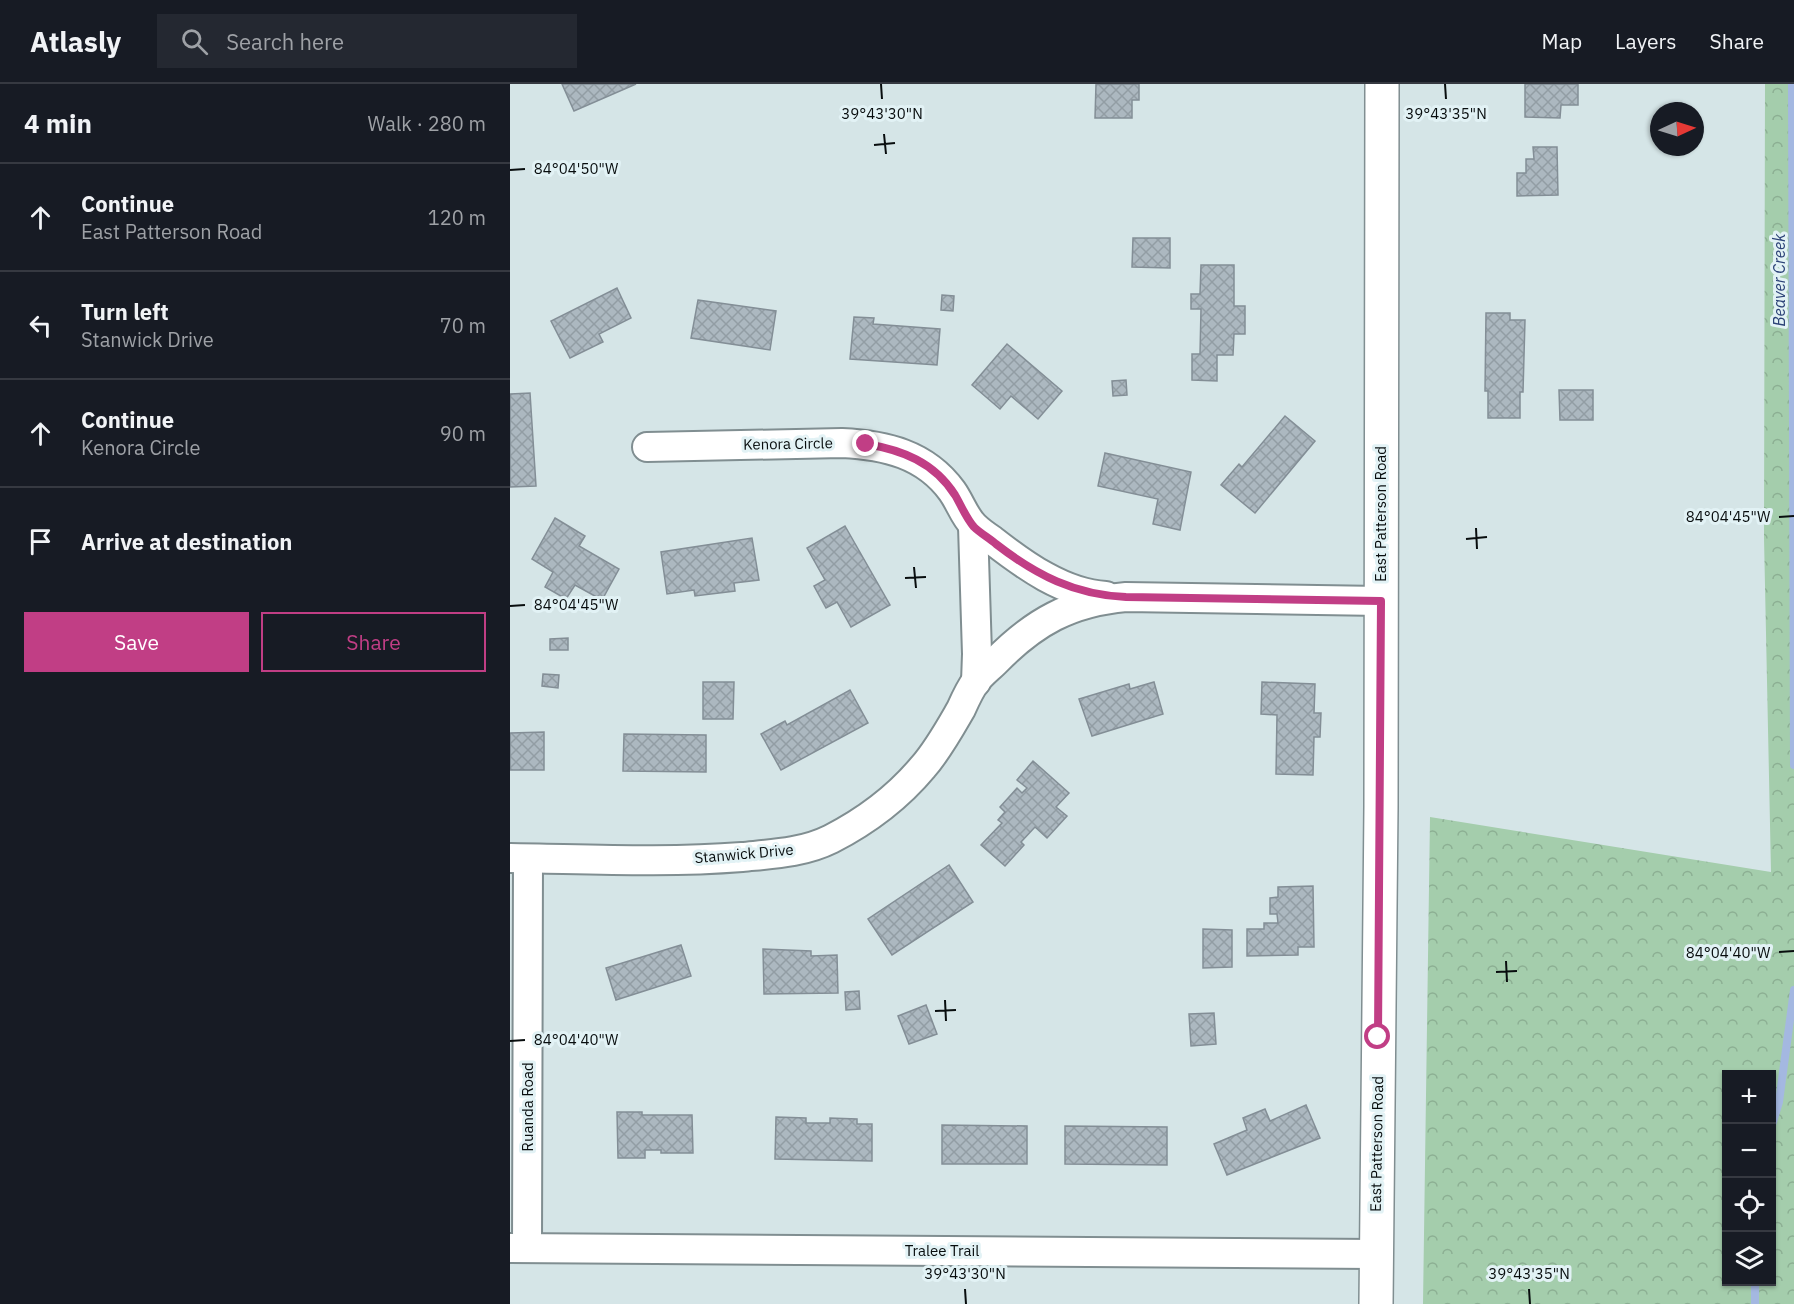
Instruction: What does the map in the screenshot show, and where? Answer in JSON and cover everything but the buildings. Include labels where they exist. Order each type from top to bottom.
[{"type":"street","name":"East Patterson Road","points":[[1376,1304],[1380,953],[1382,84]]},
{"type":"street","name":"Kenora Circle","points":[[647,447],[842,443],[885,447],[902,452],[920,460],[933,470],[954,494],[973,526],[1011,556],[1052,580],[1100,596],[1126,597]]},
{"type":"street","name":"Stanwick Drive","points":[[973,526],[976,682]]},
{"type":"street","name":"Stanwick Drive","points":[[519,859],[628,861],[719,858],[781,854],[805,849],[829,840],[868,818],[924,766],[976,682],[1018,640],[1058,614],[1100,599],[1126,597],[1381,601]]},
{"type":"street","name":"Ruanda Road","points":[[519,859],[519,1248]]},
{"type":"street","name":"Tralee Trail","points":[[519,1248],[1375,1254]]},
{"type":"green space","points":[[1765,84],[1794,84],[1794,1304],[1423,1304],[1430,817],[1771,872],[1764,538]]},
{"type":"waterway","name":"Beaver Creek","points":[[1792,84],[1794,765]]},
{"type":"waterway","name":"Beaver Creek","points":[[1772,1124],[1779,1102],[1794,990]]},
{"type":"waterway","name":"Beaver Creek","points":[[1755,1286],[1755,1304]]},
{"type":"route","points":[[866,444],[902,452],[920,460],[946,483],[973,526],[1011,556],[1052,580],[1100,596],[1381,601],[1378,1037]]}]
